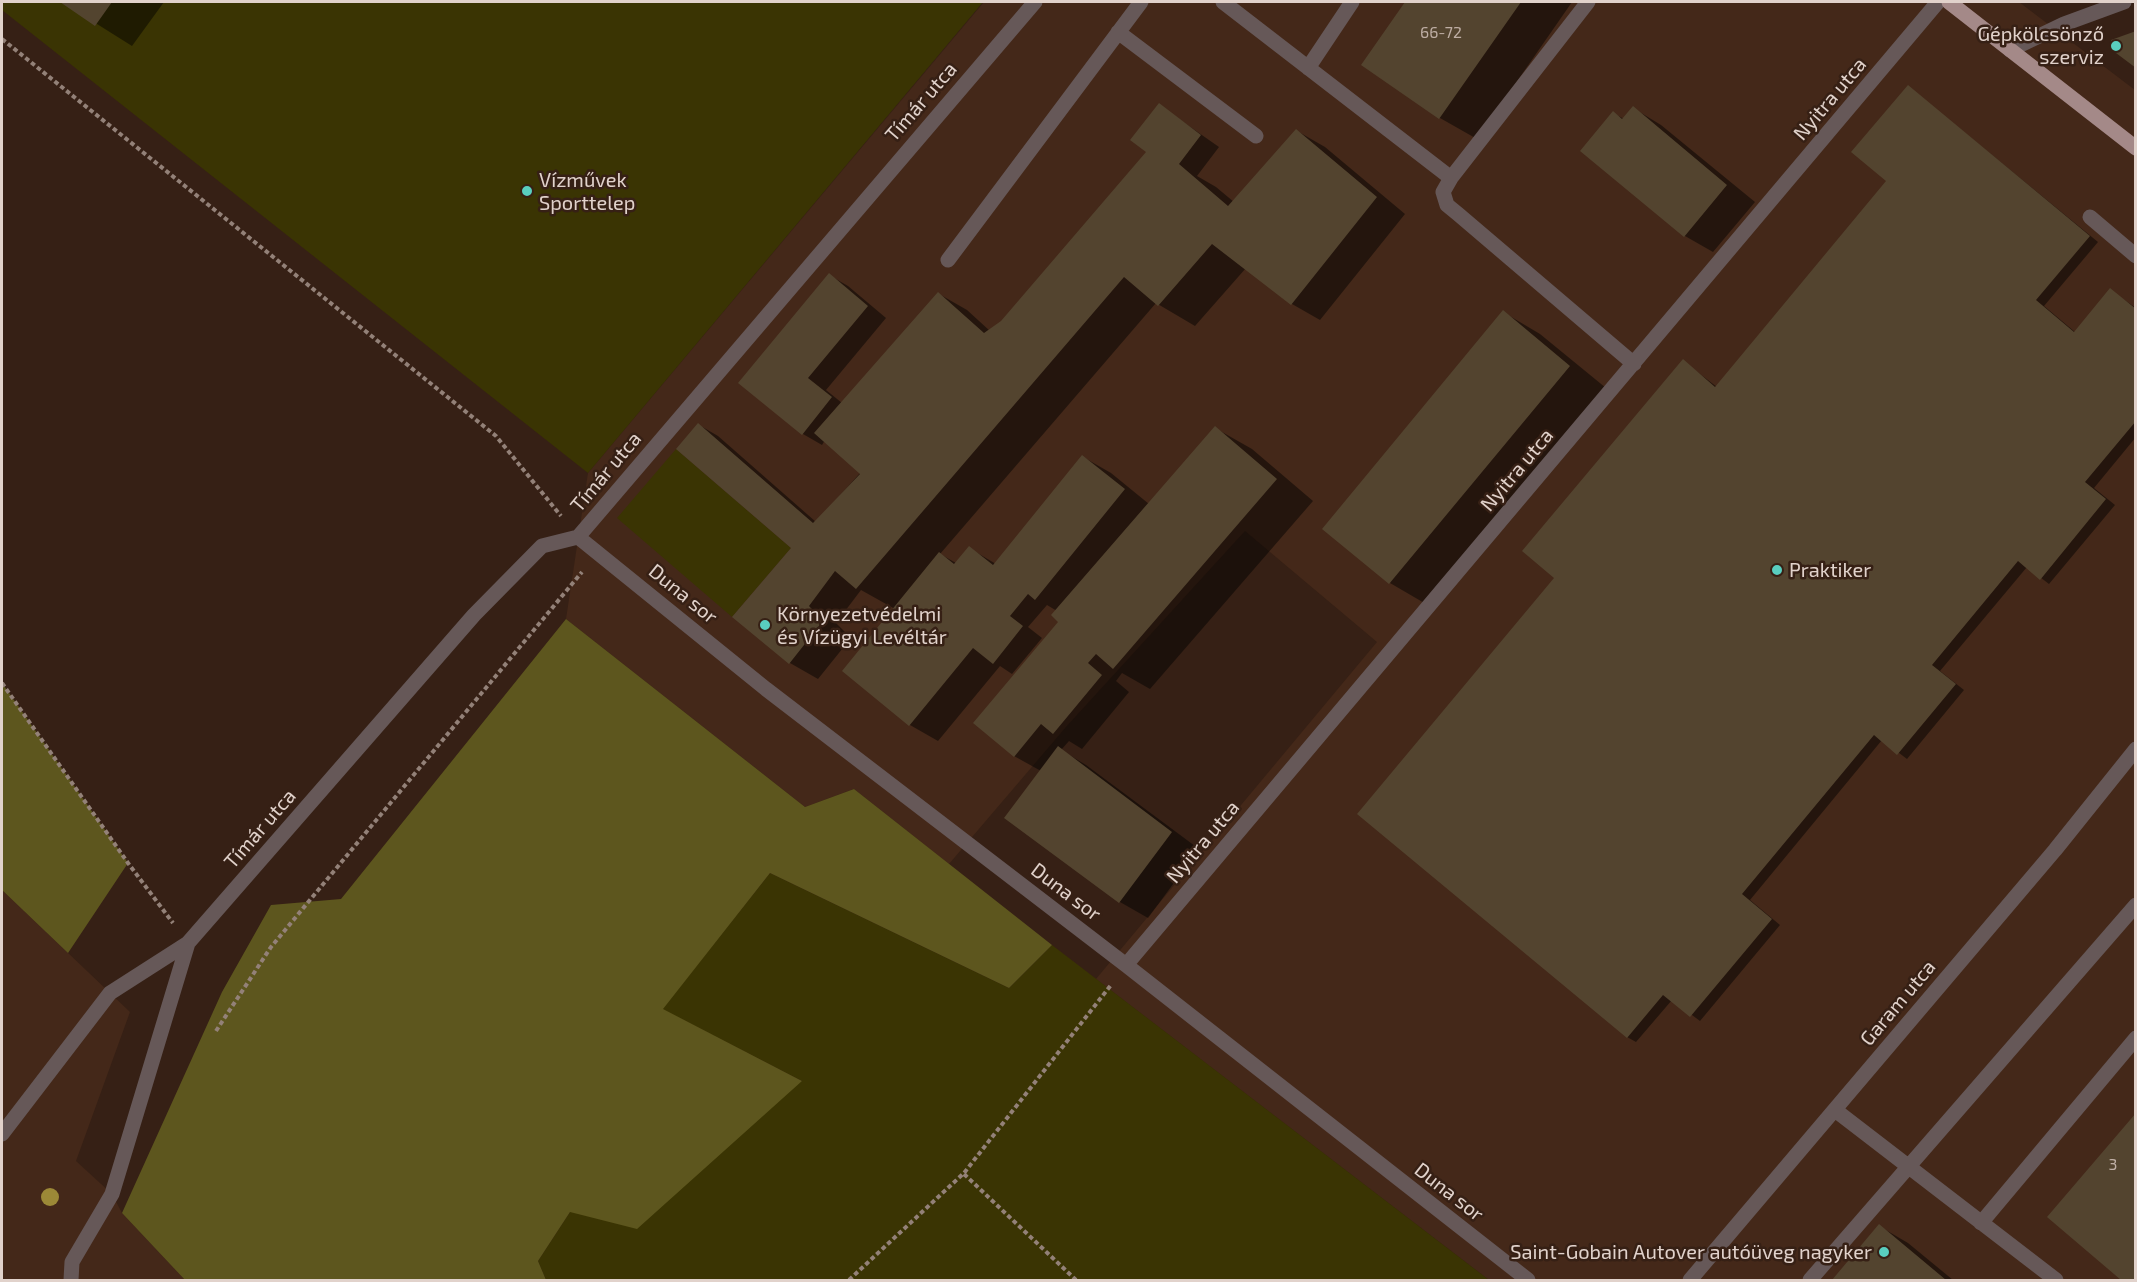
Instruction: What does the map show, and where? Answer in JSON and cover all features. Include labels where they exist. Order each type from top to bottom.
[{"type":"main road","points":[[1948,2],[2136,148]]},
{"type":"street","name":"Tímár utca","points":[[188,943],[474,615],[542,546],[578,537],[1035,2]]},
{"type":"street","points":[[948,260],[1141,2]]},
{"type":"street","points":[[1223,2],[1451,178]]},
{"type":"street","points":[[1308,68],[1352,2]]},
{"type":"street","points":[[1588,2],[1451,178],[1443,192],[1447,205],[1634,364]]},
{"type":"street","name":"Nyitra utca","points":[[1126,965],[1938,2]]},
{"type":"street","points":[[2010,50],[2064,24],[2124,2]]},
{"type":"street","points":[[1118,32],[1256,136]]},
{"type":"street","points":[[2090,217],[2136,256]]},
{"type":"street","name":"Duna sor","points":[[578,537],[766,689],[1126,965],[1528,1281]]},
{"type":"street","name":"Garam utca","points":[[1690,1281],[2055,850],[2136,749]]},
{"type":"street","points":[[1810,1281],[2136,905]]},
{"type":"street","points":[[2,1134],[110,993],[188,943]]},
{"type":"street","points":[[71,1281],[72,1262],[111,1194],[188,943]]},
{"type":"street","points":[[1981,1223],[2136,1038]]},
{"type":"street","points":[[1835,1110],[2056,1281]]},
{"type":"path","points":[[2,39],[496,436],[578,537]]},
{"type":"path","points":[[216,1031],[271,947],[598,553]]},
{"type":"path","points":[[2,683],[128,863],[188,943]]},
{"type":"path","points":[[849,1281],[964,1173],[1126,965]]},
{"type":"path","points":[[964,1173],[1076,1281]]},
{"type":"shaded area","name":"Vízművek Sporttelep","points":[[2,2],[983,2],[588,473],[2,10]]},
{"type":"shaded area","points":[[984,2],[2019,2],[2135,90],[2135,1280],[1489,1280],[1096,979],[1377,642],[1245,531],[1066,727],[949,864],[854,789],[805,807],[566,619],[588,473]]},
{"type":"shaded area","points":[[676,449],[791,548],[732,617],[617,518]]},
{"type":"shaded area","points":[[566,619],[805,807],[854,789],[1052,945],[1009,988],[770,873],[663,1009],[802,1081],[637,1229],[570,1212],[538,1261],[546,1280],[185,1280],[122,1213],[222,992],[271,905],[341,899]]},
{"type":"shaded area","points":[[2,683],[128,863],[68,953],[2,890]]},
{"type":"shaded area","points":[[770,873],[1009,988],[1052,945],[1489,1280],[546,1280],[538,1261],[570,1212],[802,1081],[662,1009]]},
{"type":"shaded area","points":[[2,890],[130,1012],[76,1161],[112,1194],[122,1213],[185,1280],[2,1280]]},
{"type":"building","points":[[60,2],[112,2],[95,26]]},
{"type":"building","points":[[1405,2],[1521,2],[1439,119],[1361,65]]},
{"type":"building","points":[[2136,31],[2136,68],[2112,50],[2111,40]]},
{"type":"building","name":"Praktiker","points":[[1908,85],[2090,236],[2036,300],[2074,332],[2110,288],[2136,309],[2136,421],[2085,482],[2106,499],[2040,580],[2018,561],[1932,665],[1956,684],[1897,755],[1874,735],[1742,894],[1772,919],[1690,1017],[1663,995],[1627,1038],[1357,814],[1554,578],[1522,551],[1683,359],[1715,387],[1886,181],[1851,152]]},
{"type":"building","points":[[1159,103],[1201,135],[1179,164],[1228,206],[1296,129],[1377,197],[1291,305],[1212,244],[1158,306],[1124,277],[856,589],[835,571],[809,606],[823,621],[789,664],[732,617],[791,548],[676,449],[698,423],[813,523],[860,474],[814,433],[938,292],[984,333],[1001,321],[1146,152],[1130,140]]},
{"type":"building","points":[[1633,106],[1727,185],[1684,237],[1580,151],[1613,111],[1622,119]]},
{"type":"building","points":[[829,273],[868,306],[808,378],[832,397],[802,435],[738,383]]},
{"type":"building","points":[[1503,310],[1570,366],[1389,584],[1322,529]]},
{"type":"building","points":[[1215,426],[1277,479],[1113,669],[1096,654],[1088,663],[1102,675],[1053,734],[1041,724],[1014,757],[973,723],[1058,622],[1051,615]]},
{"type":"building","points":[[1082,455],[1125,489],[1035,600],[1028,594],[1010,616],[1023,626],[993,664],[973,648],[909,726],[842,671],[939,552],[954,564],[969,546],[993,565]]},
{"type":"building","points":[[1058,746],[1172,832],[1119,903],[1004,818]]},
{"type":"building","points":[[2136,1113],[2136,1280],[2121,1280],[2047,1217]]},
{"type":"building","name":"Saint-Gobain Autover autóüveg nagyker","points":[[1879,1224],[1946,1280],[1832,1280]]},
{"type":"place","name":"Gépkölcsönző szerviz","points":[[2116,46]]},
{"type":"place","name":"Vízművek Sporttelep","points":[[527,191]]},
{"type":"place","name":"Praktiker","points":[[1777,570]]},
{"type":"place","name":"Környezetvédelmi és Vízügyi Levéltár","points":[[765,625]]},
{"type":"place","name":"Saint-Gobain Autover autóüveg nagyker","points":[[1884,1252]]}]
